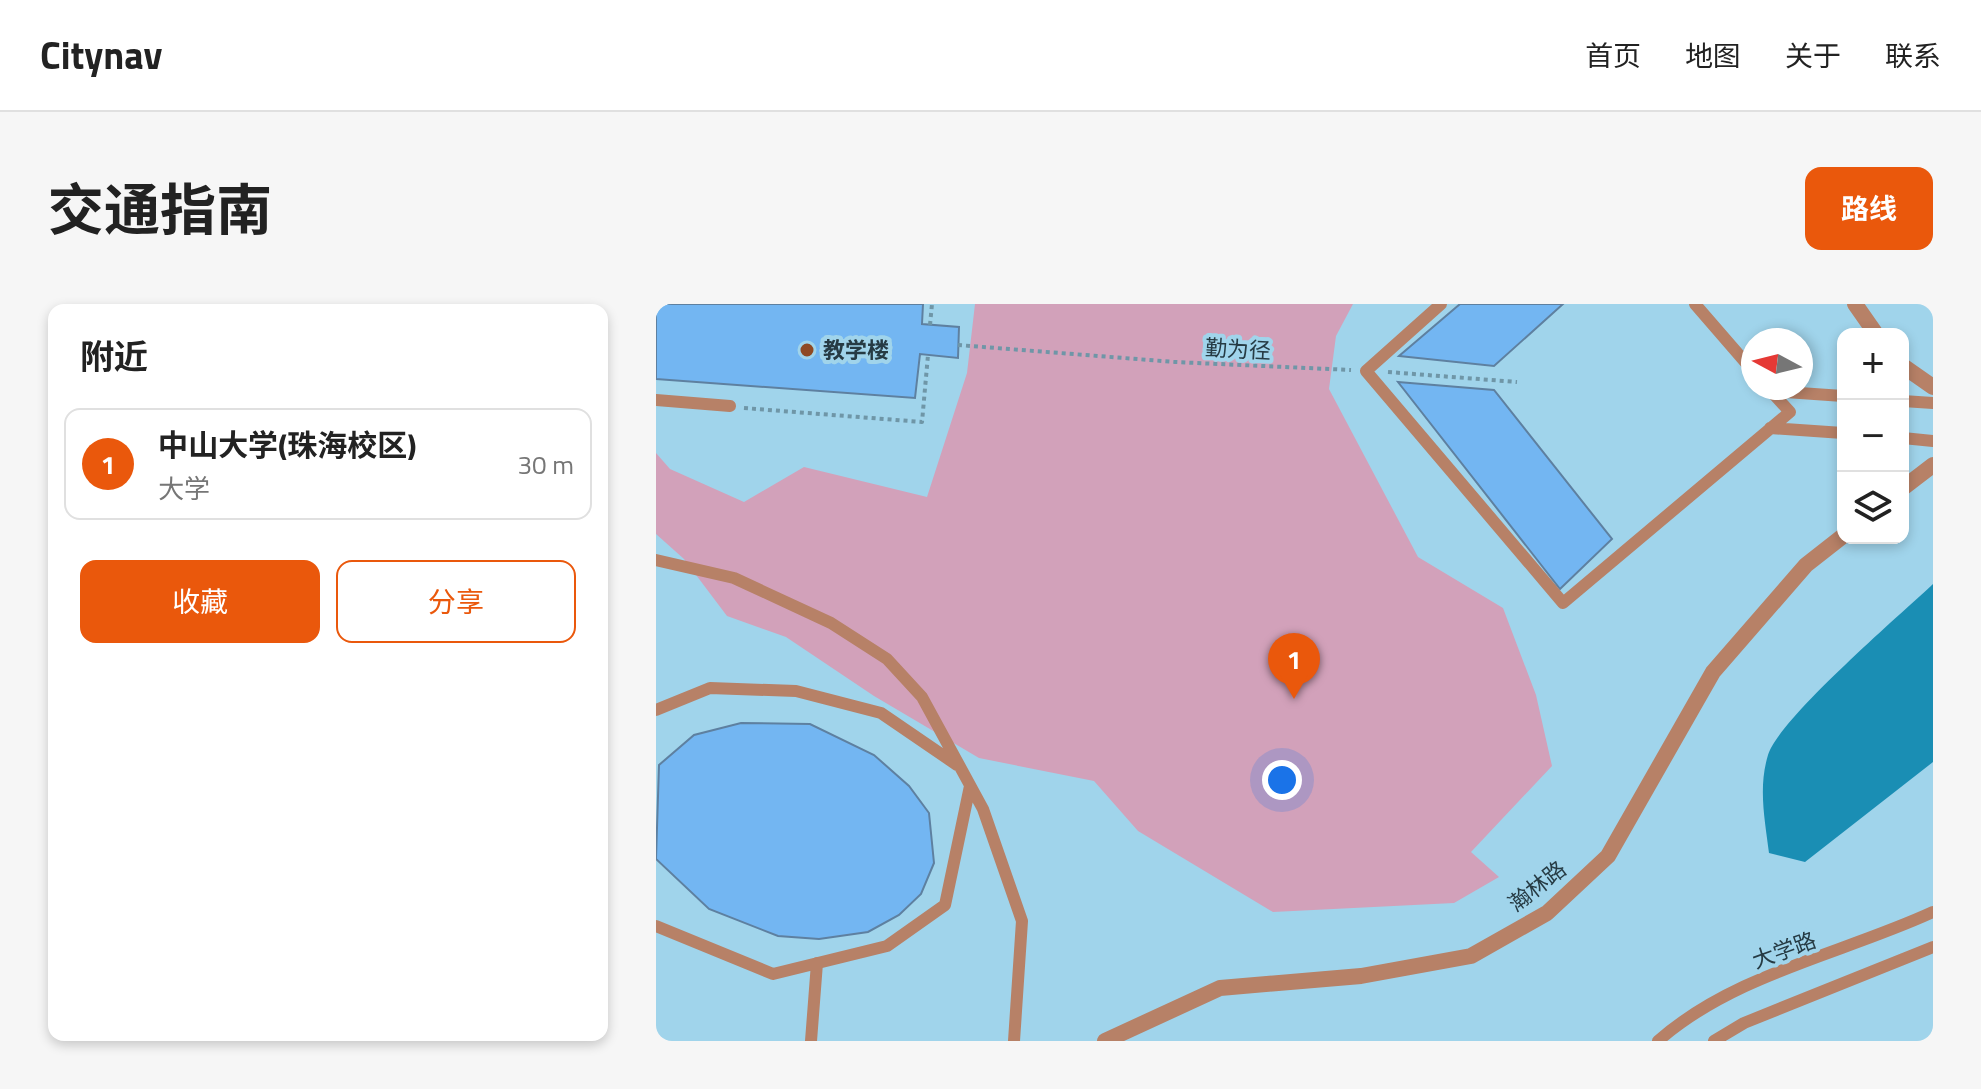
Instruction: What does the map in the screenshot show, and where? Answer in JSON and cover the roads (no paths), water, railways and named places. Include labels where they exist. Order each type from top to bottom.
[{"type":"street","points":[[1855,304],[1872,328]]},
{"type":"street","points":[[1909,370],[1933,387]]},
{"type":"street","points":[[1909,483],[1933,465]]},
{"type":"street","name":"瀚林路","points":[[1105,1041],[1220,988],[1361,976],[1471,956],[1547,913],[1608,856],[1713,672],[1806,565],[1837,541]]},
{"type":"lane","points":[[1441,304],[1366,371],[1563,603],[1790,412],[1779,400]]},
{"type":"lane","points":[[1695,304],[1741,357]]},
{"type":"lane","points":[[1813,394],[1837,396]]},
{"type":"lane","points":[[656,400],[730,406]]},
{"type":"lane","points":[[1909,401],[1933,403]]},
{"type":"lane","points":[[1770,428],[1837,433]]},
{"type":"lane","points":[[1909,439],[1933,441]]},
{"type":"lane","points":[[656,560],[734,578],[831,623],[887,659],[922,697],[983,809],[1022,921],[1014,1041]]},
{"type":"lane","points":[[656,710],[710,688],[796,691],[881,713],[960,767]]},
{"type":"lane","points":[[656,926],[773,974],[887,946],[945,905],[970,786]]},
{"type":"lane","name":"大学路","points":[[1658,1041],[1682,1020],[1744,986],[1881,936],[1933,912]]},
{"type":"lane","points":[[1714,1041],[1744,1023],[1933,947]]},
{"type":"lane","points":[[811,1041],[817,963]]},
{"type":"water","points":[[1933,584],[1933,762],[1805,862],[1769,853],[1763,780],[1768,755],[1777,739],[1816,694]]},
{"type":"place","name":"教学楼","points":[[807,350]]},
{"type":"place","name":"中山大学(珠海校区)","points":[[1294,699]]}]
